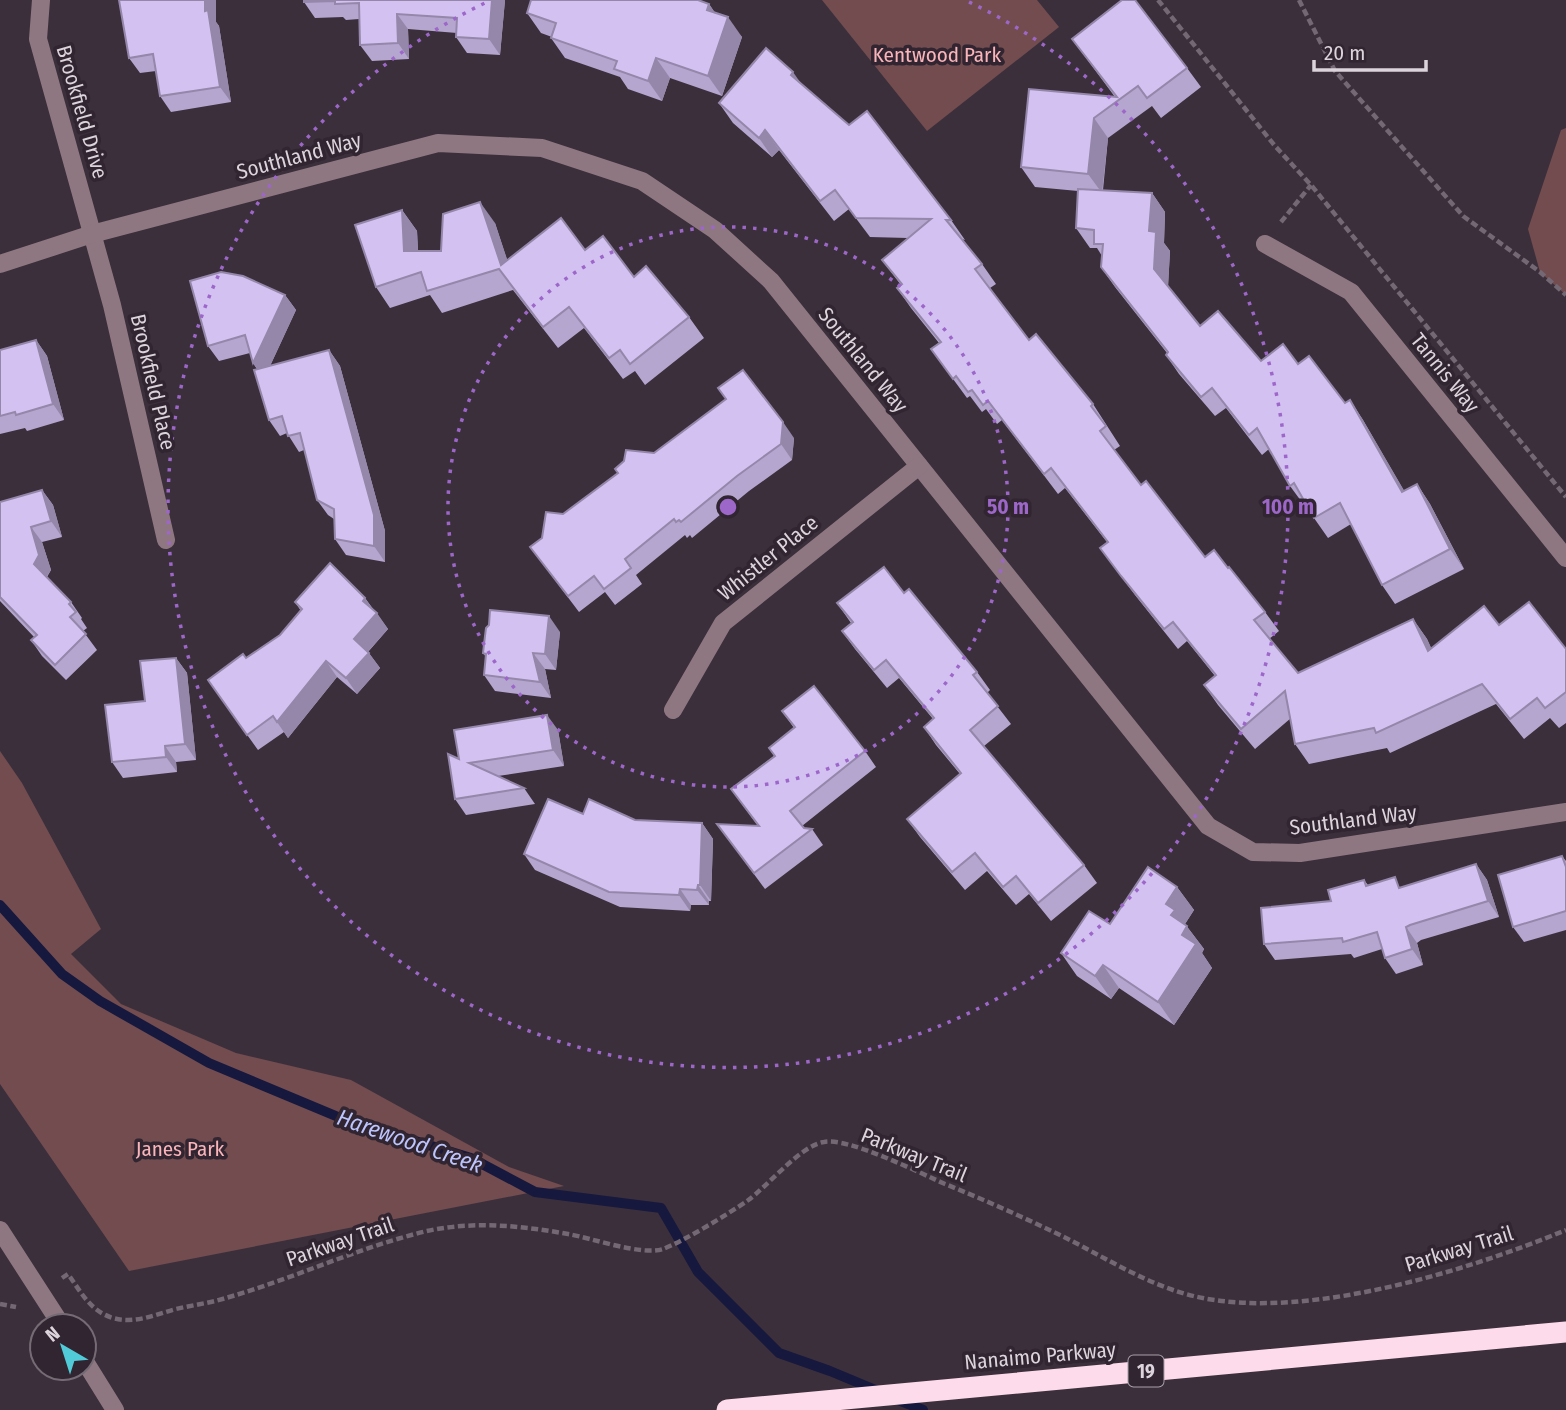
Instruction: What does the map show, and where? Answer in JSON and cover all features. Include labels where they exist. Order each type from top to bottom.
[{"type":"highway","name":"Nanaimo Parkway","points":[[727,1410],[1566,1332]]},
{"type":"street","name":"Brookfield Drive","points":[[41,0],[38,39],[92,234]]},
{"type":"street","name":"Southland Way","points":[[0,264],[92,234],[438,143],[542,148],[642,181],[715,230],[771,281],[1208,826],[1253,852],[1300,853],[1566,812]]},
{"type":"street","name":"Brookfield Place","points":[[92,234],[115,318],[166,540]]},
{"type":"street","name":"Tannis Way","points":[[1265,244],[1351,292],[1566,558]]},
{"type":"street","name":"Whistler Place","points":[[673,710],[723,623],[919,466]]},
{"type":"street","points":[[0,1230],[53,1312]]},
{"type":"street","points":[[98,1382],[115,1410]]},
{"type":"path","points":[[1158,0],[1275,146],[1311,185],[1566,497]]},
{"type":"path","points":[[1299,0],[1335,71],[1463,216],[1540,272],[1566,295]]},
{"type":"path","points":[[1265,244],[1311,185]]},
{"type":"path","name":"Parkway Trail","points":[[41,1292],[68,1274],[92,1308],[110,1317],[130,1321],[218,1300],[375,1246],[459,1225],[498,1225],[557,1233],[648,1252],[664,1248],[749,1200],[802,1153],[824,1142],[855,1146],[1002,1209],[1173,1290],[1205,1300],[1244,1304],[1354,1293],[1436,1276],[1502,1255],[1566,1230]]},
{"type":"green space","name":"Kentwood Park","points":[[822,0],[1037,0],[1059,27],[927,131]]},
{"type":"green space","points":[[1566,128],[1566,295],[1540,272],[1528,229],[1561,130]]},
{"type":"green space","name":"Janes Park","points":[[0,751],[22,783],[101,929],[71,954],[121,1004],[236,1053],[351,1080],[509,1167],[564,1186],[129,1271],[0,1084]]},
{"type":"building","points":[[119,0],[205,0],[220,87],[160,96],[153,54],[129,58]]},
{"type":"building","points":[[304,0],[492,0],[489,39],[456,37],[457,18],[397,14],[398,43],[360,45],[359,3],[335,4],[335,1]]},
{"type":"building","points":[[531,0],[698,0],[709,4],[707,10],[728,17],[708,76],[656,58],[648,81],[614,69],[617,61],[551,38],[556,23],[527,13]]},
{"type":"building","points":[[1122,0],[1135,0],[1187,68],[1147,98],[1138,86],[1094,118],[1088,174],[1021,167],[1029,89],[1117,97],[1072,39]]},
{"type":"building","points":[[766,48],[793,72],[791,75],[849,125],[867,111],[951,220],[946,220],[982,264],[975,269],[1029,340],[1036,334],[1093,404],[1091,406],[1106,426],[1100,431],[1141,485],[1146,481],[1205,557],[1214,550],[1265,612],[1254,620],[1298,673],[1413,619],[1428,651],[1484,606],[1499,625],[1529,602],[1566,649],[1566,692],[1545,708],[1537,698],[1510,719],[1482,684],[1376,733],[1374,728],[1295,744],[1285,691],[1241,729],[1204,685],[1216,675],[1173,622],[1164,629],[1121,576],[1100,548],[1108,542],[1051,468],[1044,474],[988,401],[983,405],[972,390],[968,392],[956,376],[953,379],[931,349],[941,342],[897,288],[902,284],[882,260],[931,219],[856,218],[835,190],[820,201],[765,130],[759,138],[719,103]]},
{"type":"building","points":[[1078,189],[1152,193],[1149,231],[1156,232],[1154,269],[1200,326],[1218,311],[1261,361],[1283,344],[1298,364],[1309,356],[1345,403],[1350,400],[1402,492],[1417,484],[1450,549],[1382,585],[1340,503],[1314,518],[1294,483],[1290,486],[1257,428],[1249,435],[1212,388],[1201,397],[1166,355],[1168,352],[1101,267],[1103,244],[1094,244],[1094,230],[1076,228]]},
{"type":"building","points":[[480,202],[501,265],[561,218],[585,250],[603,236],[634,277],[646,266],[689,317],[630,364],[620,350],[609,358],[569,307],[543,327],[499,269],[427,291],[421,272],[376,287],[355,225],[402,210],[404,251],[441,251],[443,214]]},
{"type":"building","points":[[221,272],[243,276],[285,295],[253,363],[245,335],[208,346],[190,281]]},
{"type":"building","points":[[36,340],[53,404],[16,415],[15,412],[0,416],[0,350]]},
{"type":"building","points":[[329,350],[374,515],[374,546],[335,539],[334,509],[317,500],[300,433],[288,436],[282,416],[269,420],[254,370]]},
{"type":"building","points":[[743,370],[783,422],[781,444],[681,522],[674,519],[625,559],[631,568],[604,589],[594,576],[568,596],[530,547],[542,538],[546,512],[563,514],[618,473],[615,469],[624,461],[626,450],[654,453],[726,399],[718,388]]},
{"type":"building","points":[[42,490],[51,521],[31,527],[39,555],[34,564],[71,602],[69,604],[76,612],[70,617],[86,634],[55,665],[31,640],[37,635],[0,597],[0,502]]},
{"type":"building","points":[[330,563],[377,613],[354,639],[369,653],[346,678],[326,661],[277,722],[273,716],[247,735],[208,680],[243,654],[246,658],[280,635],[302,609],[295,602]]},
{"type":"building","points":[[884,567],[904,593],[909,589],[977,672],[973,675],[998,706],[970,730],[1084,865],[1038,903],[1016,876],[1003,887],[975,853],[952,872],[907,819],[961,773],[924,727],[934,718],[886,660],[874,670],[842,631],[853,622],[837,603]]},
{"type":"building","points":[[490,610],[549,616],[545,654],[533,653],[540,682],[484,675],[486,654],[483,653]]},
{"type":"building","points":[[176,658],[185,744],[165,746],[166,757],[112,762],[105,705],[145,701],[140,661]]},
{"type":"building","points":[[814,686],[865,751],[790,811],[804,828],[812,829],[754,873],[717,824],[759,826],[731,789],[775,756],[769,748],[795,727],[782,711]]},
{"type":"building","points":[[547,715],[553,750],[469,763],[524,788],[455,799],[448,754],[459,759],[454,730]]},
{"type":"building","points":[[548,799],[583,814],[589,799],[635,820],[702,823],[700,885],[697,890],[680,889],[679,895],[609,892],[524,854]]},
{"type":"building","points":[[1562,856],[1566,867],[1566,911],[1513,927],[1498,875]]},
{"type":"building","points":[[1476,864],[1488,901],[1406,927],[1412,949],[1385,958],[1377,932],[1343,942],[1342,938],[1264,944],[1261,908],[1331,901],[1328,890],[1364,880],[1366,886],[1395,877],[1399,888]]},
{"type":"building","points":[[1148,867],[1177,887],[1166,904],[1175,910],[1171,915],[1187,926],[1182,935],[1196,944],[1158,1002],[1103,965],[1095,976],[1061,953],[1089,911],[1110,924]]},
{"type":"waterway","name":"Harewood Creek","points":[[0,905],[62,974],[100,1001],[209,1063],[343,1119],[471,1158],[535,1192],[661,1208],[698,1272],[779,1353],[878,1391]]},
{"type":"waterway","name":"Harewood Creek","points":[[896,1399],[923,1410]]}]
